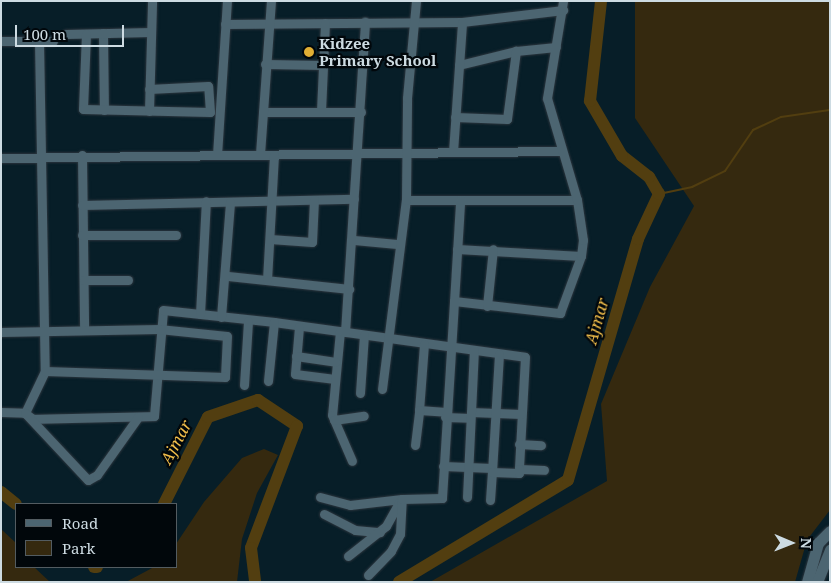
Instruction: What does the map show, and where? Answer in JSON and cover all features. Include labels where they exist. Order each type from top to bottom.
[{"type":"street","points":[[149,111],[152,1]]},
{"type":"street","points":[[217,154],[227,1]]},
{"type":"street","points":[[260,154],[271,1]]},
{"type":"street","points":[[382,390],[391,340],[397,244],[406,200],[416,1]]},
{"type":"street","points":[[225,24],[415,20],[462,22],[563,6],[547,98],[561,151],[577,200],[583,240],[580,256],[560,313],[454,301]]},
{"type":"street","points":[[352,461],[334,420],[336,362],[349,289],[354,240],[354,199],[361,112],[365,22]]},
{"type":"street","points":[[453,152],[462,22]]},
{"type":"street","points":[[321,111],[325,23]]},
{"type":"street","points":[[66,34],[151,32]]},
{"type":"street","points":[[103,33],[104,110]]},
{"type":"street","points":[[86,34],[81,107],[104,110],[209,113],[210,96],[208,86],[149,89]]},
{"type":"street","points":[[1,41],[54,41]]},
{"type":"street","points":[[25,413],[45,371],[42,328],[44,157],[38,41]]},
{"type":"street","points":[[459,65],[516,51],[556,47]]},
{"type":"street","points":[[455,116],[508,119],[516,51]]},
{"type":"street","points":[[265,64],[324,65]]},
{"type":"street","points":[[263,112],[361,112]]},
{"type":"street","points":[[1,158],[82,155],[274,155],[358,151],[561,151]]},
{"type":"street","points":[[82,155],[84,328]]},
{"type":"street","points":[[267,280],[274,155]]},
{"type":"street","points":[[82,205],[230,202],[272,198],[354,199]]},
{"type":"street","points":[[270,239],[312,242],[314,200]]},
{"type":"street","points":[[406,200],[577,200]]},
{"type":"street","points":[[200,314],[206,201]]},
{"type":"street","points":[[320,497],[350,505],[402,498],[442,498],[460,201]]},
{"type":"street","points":[[221,317],[228,276],[230,202]]},
{"type":"street","points":[[82,235],[176,235]]},
{"type":"street","points":[[354,240],[397,244]]},
{"type":"street","points":[[457,249],[493,249],[580,256]]},
{"type":"street","points":[[487,306],[493,249]]},
{"type":"street","points":[[228,276],[349,289]]},
{"type":"street","points":[[84,280],[128,280]]},
{"type":"street","points":[[1,412],[25,413],[33,419],[154,416],[163,310],[248,321],[274,322],[391,340],[525,356],[518,473],[443,466]]},
{"type":"street","points":[[244,385],[248,321]]},
{"type":"street","points":[[268,381],[274,322]]},
{"type":"street","points":[[299,327],[295,374],[336,379]]},
{"type":"street","points":[[1,332],[42,328],[160,329],[227,336],[225,377],[157,372],[45,371]]},
{"type":"street","points":[[360,393],[364,335]]},
{"type":"street","points":[[415,445],[424,344]]},
{"type":"street","points":[[467,497],[474,350]]},
{"type":"street","points":[[490,500],[499,354]]},
{"type":"street","points":[[296,356],[336,362]]},
{"type":"street","points":[[419,410],[470,415],[495,413],[521,414]]},
{"type":"street","points":[[25,413],[88,480],[97,475],[138,417]]},
{"type":"street","points":[[334,420],[364,416]]},
{"type":"street","points":[[519,444],[541,445]]},
{"type":"street","points":[[519,469],[544,470]]},
{"type":"street","points":[[348,556],[380,532],[402,498]]},
{"type":"street","points":[[368,575],[391,551],[400,534],[402,498]]},
{"type":"street","points":[[324,514],[355,530],[380,532]]},
{"type":"street","points":[[807,582],[818,544],[830,531]]},
{"type":"street","points":[[817,582],[830,550]]},
{"type":"green space","points":[[635,1],[830,1],[830,510],[807,540],[795,582],[430,582],[607,481],[601,404],[650,287],[694,206],[635,118]]},
{"type":"green space","points":[[264,449],[278,455],[257,493],[242,539],[237,582],[126,582],[152,568],[178,568],[178,541],[204,502],[242,458]]},
{"type":"green space","points":[[1,529],[15,542],[15,568],[35,568],[50,582],[1,582]]},
{"type":"waterway","name":"Ajmar","points":[[399,582],[568,480],[638,239],[659,194],[649,177],[622,156],[590,101],[601,1]]},
{"type":"waterway","points":[[659,194],[692,187],[725,171],[753,130],[781,117],[830,110]]},
{"type":"waterway","name":"Ajmar","points":[[165,503],[208,417],[258,400],[297,426],[251,548],[255,582]]},
{"type":"waterway","name":"Ajmar","points":[[1,492],[15,503]]},
{"type":"place","name":"Kidzee Primary School","points":[[309,52]]}]
